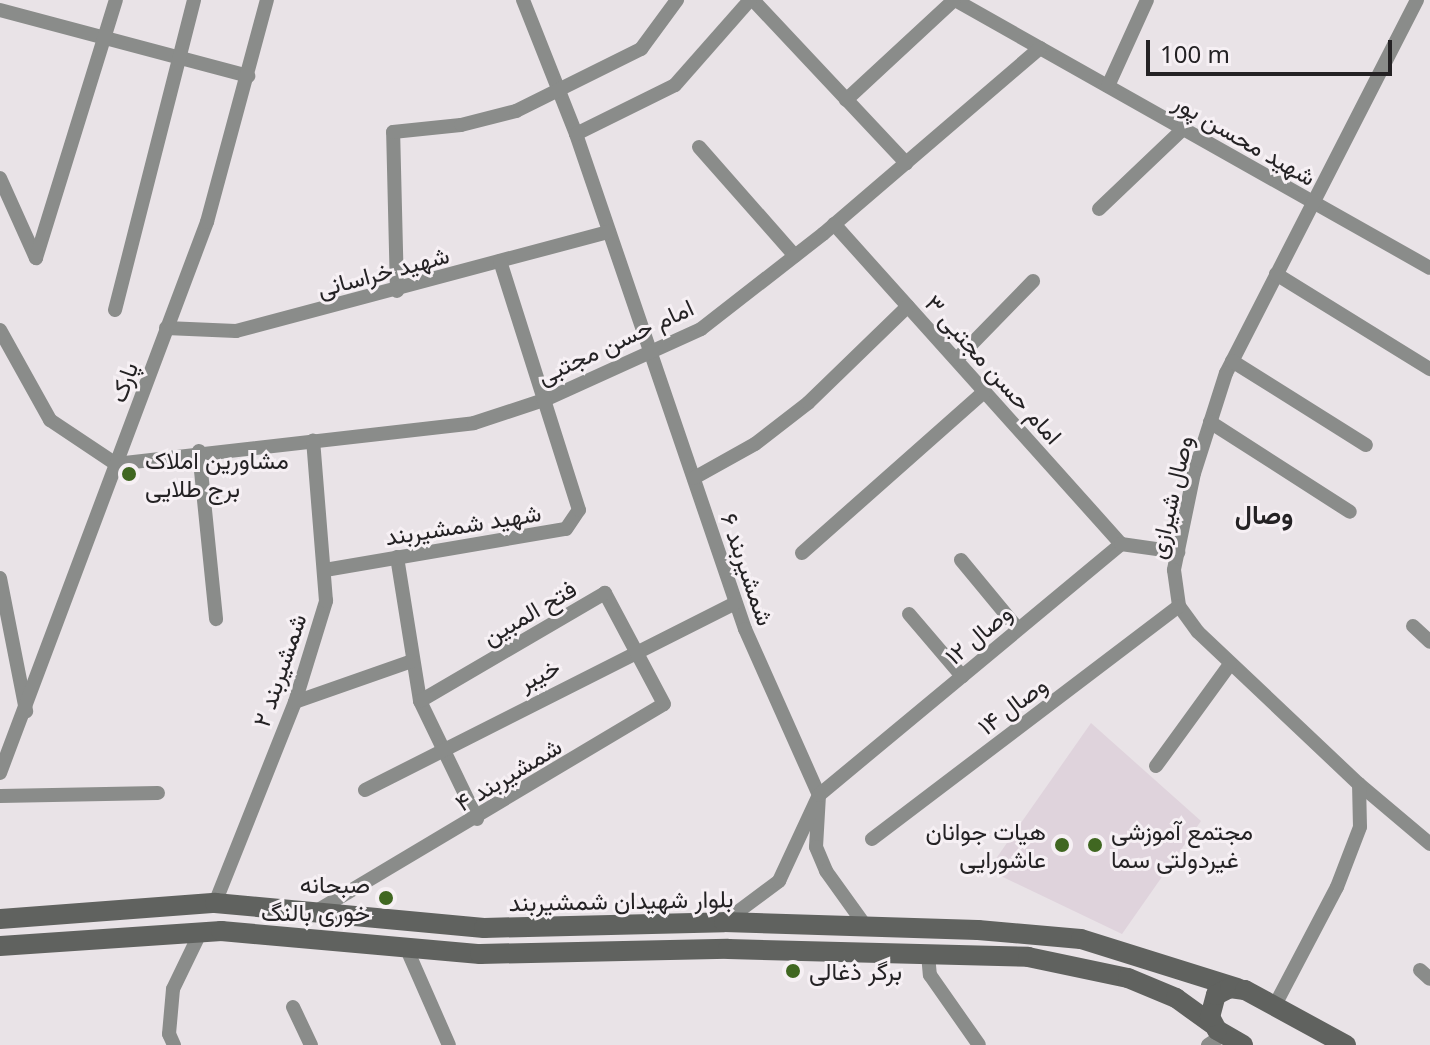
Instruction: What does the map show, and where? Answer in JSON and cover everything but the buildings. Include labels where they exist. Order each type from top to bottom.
[{"type":"main road","name":"بلوار شهیدان شمشیربند","points":[[0,919],[215,903],[320,909],[484,928],[724,922],[1081,939],[1237,988],[1347,1043]]},
{"type":"main road","points":[[0,946],[201,931],[405,945],[480,954],[728,949],[1028,957],[1128,978],[1176,998],[1214,1035],[1243,1045]]},
{"type":"main road","points":[[1214,1035],[1209,1009],[1216,995],[1237,988]]},
{"type":"street","points":[[0,178],[36,258],[116,0]]},
{"type":"street","points":[[115,310],[194,0]]},
{"type":"street","name":"پارک","points":[[0,773],[26,713],[207,222],[267,0]]},
{"type":"street","name":"شمشیربند ۶","points":[[523,0],[576,134],[736,603],[776,708],[819,795],[816,847],[826,871],[867,928]]},
{"type":"street","points":[[397,291],[393,132],[461,125],[516,111],[641,49],[677,0]]},
{"type":"street","points":[[576,134],[675,85],[751,0],[906,163]]},
{"type":"street","points":[[846,100],[954,0]]},
{"type":"street","name":"شهید محسن پور","points":[[954,0],[1430,268]]},
{"type":"street","points":[[1108,86],[1147,0]]},
{"type":"street","name":"وصال شیرازی","points":[[1179,606],[1174,570],[1210,422],[1232,361],[1417,0]]},
{"type":"street","points":[[0,10],[248,76]]},
{"type":"street","name":"امام حسن مجتبی","points":[[116,464],[199,451],[474,423],[547,399],[651,353],[701,329],[795,256],[1040,48]]},
{"type":"street","points":[[1099,209],[1183,129]]},
{"type":"street","points":[[699,147],[795,256]]},
{"type":"street","name":"امام حسن مجتبی ۳","points":[[834,224],[1121,544]]},
{"type":"street","name":"شهید خراسانی","points":[[166,328],[236,331],[397,291],[609,232]]},
{"type":"street","points":[[500,261],[547,399]]},
{"type":"street","points":[[1276,274],[1430,369]]},
{"type":"street","points":[[957,359],[1033,281]]},
{"type":"street","points":[[694,478],[755,444],[808,403],[908,306]]},
{"type":"street","points":[[0,330],[50,420],[116,464]]},
{"type":"street","points":[[1232,361],[1366,445]]},
{"type":"street","points":[[802,553],[985,391]]},
{"type":"street","name":"شهید شمشیربند","points":[[325,570],[566,529],[579,510],[547,399]]},
{"type":"street","points":[[1210,422],[1350,512]]},
{"type":"street","name":"شمشیربند ۲","points":[[215,903],[295,702],[326,601],[313,441]]},
{"type":"street","points":[[199,451],[216,619]]},
{"type":"street","points":[[1121,544],[1178,552]]},
{"type":"street","name":"وصال ۱۲","points":[[819,795],[1121,544]]},
{"type":"street","points":[[397,557],[420,701],[477,819]]},
{"type":"street","points":[[961,560],[1018,629]]},
{"type":"street","points":[[0,578],[26,713]]},
{"type":"street","name":"فتح المبین","points":[[420,701],[605,593],[636,649]]},
{"type":"street","name":"خیبر","points":[[365,790],[636,649],[736,603]]},
{"type":"street","points":[[1179,606],[1230,664],[1359,784],[1430,844]]},
{"type":"street","name":"وصال ۱۴","points":[[872,839],[1179,606]]},
{"type":"street","points":[[909,614],[962,676]]},
{"type":"street","points":[[1413,626],[1430,642]]},
{"type":"street","name":"شمشیربند ۴","points":[[320,909],[477,819],[664,704],[636,649]]},
{"type":"street","points":[[295,702],[412,661]]},
{"type":"street","points":[[1156,766],[1230,664]]},
{"type":"street","points":[[1275,1005],[1355,842],[1360,827],[1359,784]]},
{"type":"street","points":[[0,796],[158,793]]},
{"type":"street","points":[[724,922],[779,881],[819,795]]},
{"type":"street","points":[[174,1045],[169,1034],[173,989],[201,931]]},
{"type":"street","points":[[405,945],[449,1045]]},
{"type":"street","points":[[928,954],[930,975],[979,1045]]},
{"type":"street","points":[[293,1007],[311,1045]]},
{"type":"shaded area","name":"مجتمع آموزشی غیردولتی سما","points":[[1091,723],[1201,821],[1122,934],[988,870]]},
{"type":"place","name":"مشاورین املاک برج طلایی","points":[[129,474]]},
{"type":"place","name":"هیات جوانان عاشورایی","points":[[1062,845]]},
{"type":"place","name":"مجتمع آموزشی غیردولتی سما","points":[[1095,845]]},
{"type":"place","name":"صبحانه خوری بالنگ","points":[[386,898]]},
{"type":"place","name":"برگر ذغالی","points":[[793,971]]},
{"type":"district","name":"وصال","points":[[1264,515]]}]
